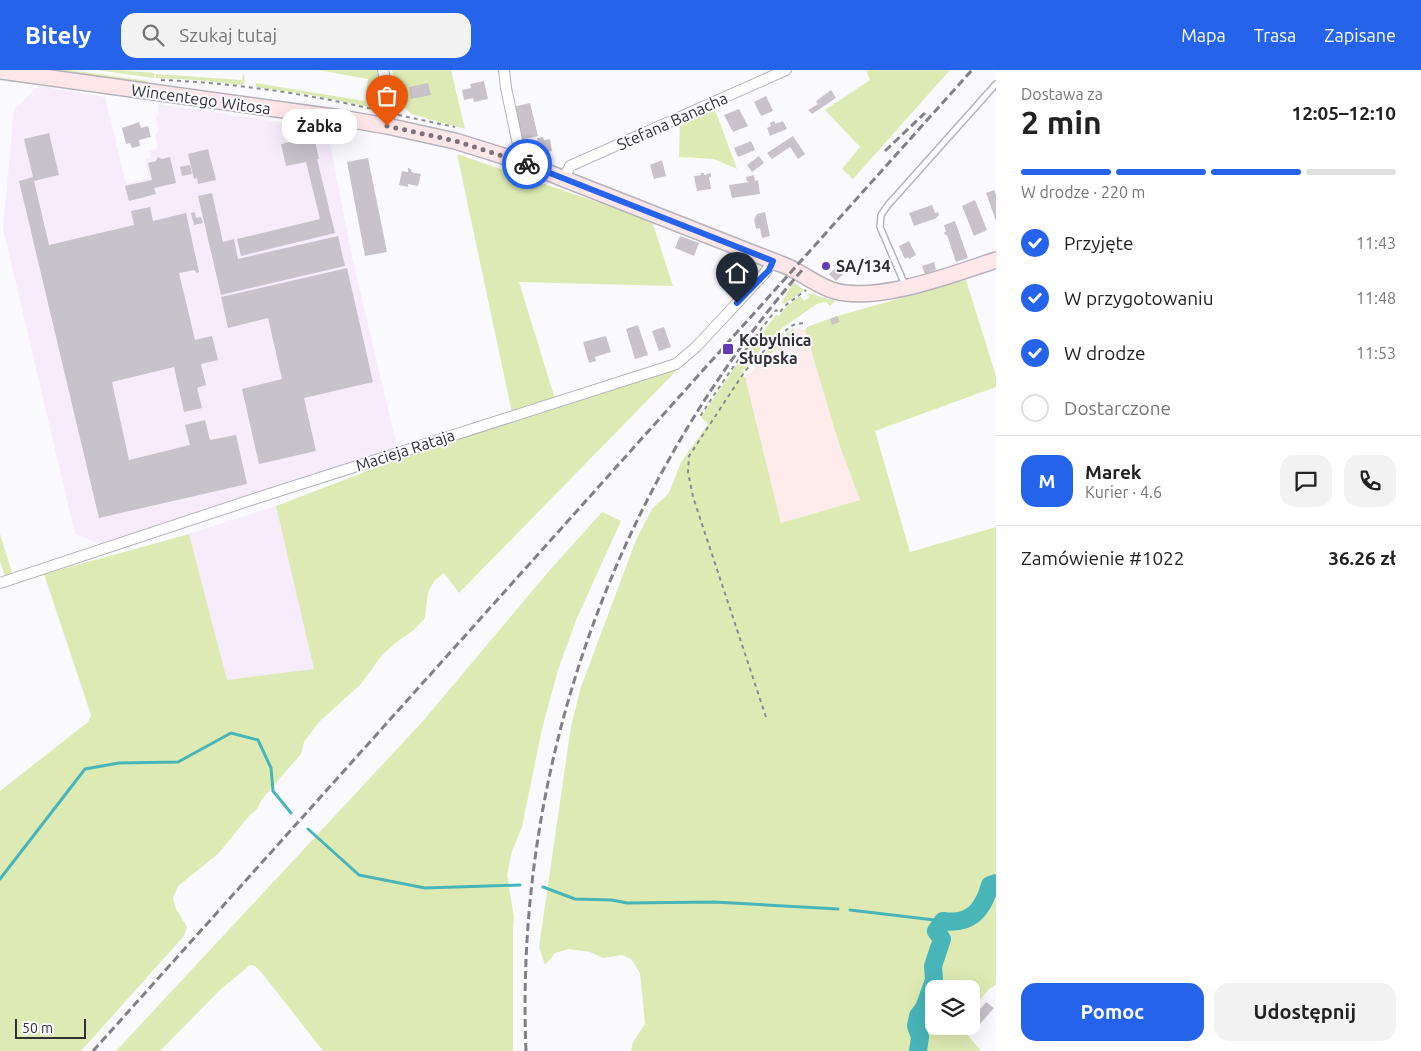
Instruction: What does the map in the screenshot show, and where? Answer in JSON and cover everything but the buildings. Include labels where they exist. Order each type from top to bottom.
[{"type":"street","points":[[383,70],[391,106],[387,126]]},
{"type":"street","points":[[504,70],[519,149],[516,160]]},
{"type":"street","name":"Stefana Banacha","points":[[564,178],[570,166],[786,70]]},
{"type":"street","name":"Wincentego Witosa","points":[[0,71],[20,72],[387,126],[456,141],[564,178],[794,269],[817,284],[835,291],[857,294],[906,287],[996,260]]},
{"type":"street","name":"Macieja Rataja","points":[[0,584],[257,498],[676,364],[697,346],[769,270],[773,261]]},
{"type":"lane","points":[[906,287],[880,227],[881,215],[888,204],[996,84]]},
{"type":"path","points":[[702,416],[707,404],[736,362],[776,310],[779,313],[786,305],[806,290]]},
{"type":"path","points":[[766,716],[693,497],[688,472],[689,456],[745,371],[776,336],[793,325],[803,323]]},
{"type":"shaded area","points":[[39,86],[105,97],[126,184],[149,178],[145,159],[151,157],[149,151],[158,149],[155,135],[159,130],[156,118],[159,113],[158,104],[327,129],[353,261],[397,447],[103,545],[75,534],[3,228],[14,109]]},
{"type":"shaded area","points":[[795,328],[805,330],[839,444],[860,500],[781,523],[745,377],[789,336]]},
{"type":"shaded area","points":[[276,506],[315,669],[227,681],[189,534]]},
{"type":"green space","points":[[35,70],[69,70],[148,81],[148,87]]},
{"type":"green space","points":[[97,70],[119,70],[155,73],[154,78]]},
{"type":"green space","points":[[318,70],[378,70],[385,101],[384,110],[311,95],[256,87],[256,83],[365,101],[368,79]]},
{"type":"green space","points":[[392,70],[451,70],[465,129],[411,114],[401,104]]},
{"type":"green space","points":[[866,70],[950,70],[853,179],[842,169],[860,147],[825,110],[870,80]]},
{"type":"green space","points":[[156,74],[242,80],[244,74],[245,82],[241,85],[156,78]]},
{"type":"green space","points":[[714,107],[737,169],[714,159],[679,157],[680,123]]},
{"type":"green space","points":[[457,154],[652,221],[673,286],[519,282],[555,399],[512,413]]},
{"type":"green space","points":[[966,280],[996,376],[996,387],[875,431],[910,552],[996,527],[996,985],[989,989],[980,1000],[980,980],[925,980],[925,1035],[968,1035],[981,1051],[631,1051],[633,1042],[645,1024],[640,973],[631,959],[622,955],[603,958],[590,952],[569,949],[555,953],[545,965],[539,947],[571,726],[581,687],[636,540],[652,509],[669,493],[681,462],[708,424],[701,417],[748,348],[750,349],[776,315],[779,316],[787,306],[800,296],[804,301],[809,297],[809,293],[835,301],[830,306],[826,302],[817,304],[782,328],[762,347],[740,375],[745,377],[781,523],[860,500],[839,444],[805,330],[807,327],[837,316]]},
{"type":"green space","points":[[793,282],[804,290],[785,304],[782,302]]},
{"type":"green space","points":[[794,328],[773,352],[758,363],[776,341]]},
{"type":"green space","points":[[679,368],[459,593],[444,573],[435,580],[428,592],[425,618],[414,630],[382,655],[361,684],[319,722],[304,742],[301,754],[218,854],[178,886],[173,898],[176,909],[187,927],[184,936],[81,1051],[0,1051],[0,791],[88,722],[91,715],[44,574],[189,534],[227,680],[314,669],[276,506],[417,452]]},
{"type":"green space","points":[[602,512],[621,521],[577,618],[558,670],[542,729],[522,827],[512,851],[507,875],[514,917],[513,1051],[323,1051],[262,973],[255,966],[250,965],[220,990],[160,1051],[116,1051],[423,721],[549,571]]},
{"type":"green space","points":[[0,534],[13,576],[5,577],[0,561]]},
{"type":"waterway","points":[[0,879],[85,769],[119,763],[178,762],[231,733],[258,740],[271,768],[273,791],[291,813]]},
{"type":"waterway","points":[[308,829],[359,875],[425,888],[520,885]]},
{"type":"waterway","points":[[918,1051],[920,1037],[916,1026],[918,1016],[924,1008],[934,980],[933,966],[942,939],[936,931],[943,921],[961,921],[974,914],[984,902],[990,885],[996,883]]},
{"type":"waterway","points":[[543,887],[575,899],[612,900],[627,903],[714,902],[838,909]]},
{"type":"waterway","points":[[850,910],[943,921]]},
{"type":"railway","points":[[93,1051],[972,70]]},
{"type":"railway","points":[[885,151],[925,113]]},
{"type":"railway","points":[[526,1051],[527,944],[538,838],[559,735],[590,633],[630,536],[679,442],[737,353],[803,269]]},
{"type":"way so far","points":[[387,126],[456,141],[527,164]]},
{"type":"place","name":"Żabka","points":[[387,126]]},
{"type":"place","name":"SA/134","points":[[826,266]]},
{"type":"place","name":"Kobylnica Słupska","points":[[728,349]]},
{"type":"route","points":[[527,164],[773,261],[769,270],[737,303]]}]
